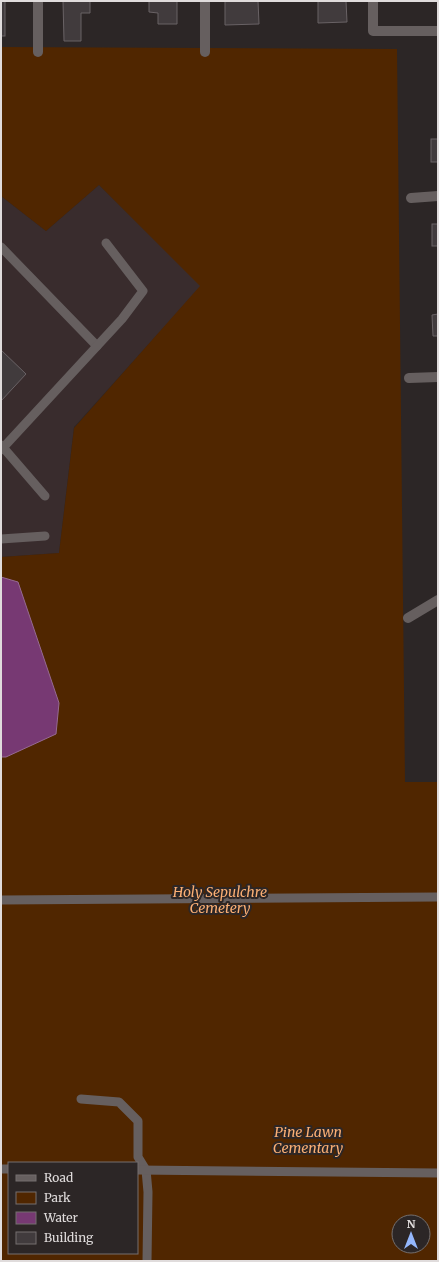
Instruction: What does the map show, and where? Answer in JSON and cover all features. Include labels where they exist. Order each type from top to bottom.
[{"type":"street","points":[[38,1],[38,52]]},
{"type":"street","points":[[205,1],[205,52]]},
{"type":"street","points":[[373,1],[373,31],[438,31]]},
{"type":"street","points":[[411,198],[438,196]]},
{"type":"street","points":[[409,378],[438,377]]},
{"type":"street","points":[[408,618],[438,600]]},
{"type":"lane","points":[[45,496],[2,447],[98,346],[143,292],[106,243]]},
{"type":"lane","points":[[1,247],[98,346]]},
{"type":"lane","points":[[1,539],[45,536]]},
{"type":"lane","points":[[1,900],[438,897]]},
{"type":"lane","points":[[81,1099],[119,1102],[138,1121],[138,1157],[148,1192],[147,1261]]},
{"type":"lane","points":[[141,1170],[438,1172]]},
{"type":"shaded area","points":[[99,185],[201,286],[74,427],[59,553],[1,557],[1,196],[46,231]]},
{"type":"green space","points":[[1,47],[397,49],[405,782],[438,782],[438,1261],[1,1261],[1,557],[59,553],[74,428],[200,286],[99,185],[46,231],[1,196]]},
{"type":"water","points":[[1,577],[18,582],[59,703],[56,734],[6,757],[1,757]]},
{"type":"building","points":[[1,1],[5,1],[5,36],[1,36]]},
{"type":"building","points":[[63,1],[90,1],[90,13],[81,13],[81,41],[64,41]]},
{"type":"building","points":[[149,1],[177,1],[177,24],[158,24],[158,13],[149,12]]},
{"type":"building","points":[[225,1],[258,1],[259,24],[225,25]]},
{"type":"building","points":[[318,1],[346,1],[347,22],[318,23]]},
{"type":"building","points":[[431,139],[438,139],[438,162],[431,162]]},
{"type":"building","points":[[432,224],[438,224],[438,246],[432,246]]},
{"type":"building","points":[[438,314],[438,336],[433,336],[432,315]]},
{"type":"building","points":[[1,350],[26,374],[1,401]]},
{"type":"park label","name":"Holy Sepulchre Cemetery","points":[[220,900]]},
{"type":"park label","name":"Pine Lawn Cementary","points":[[308,1140]]}]
